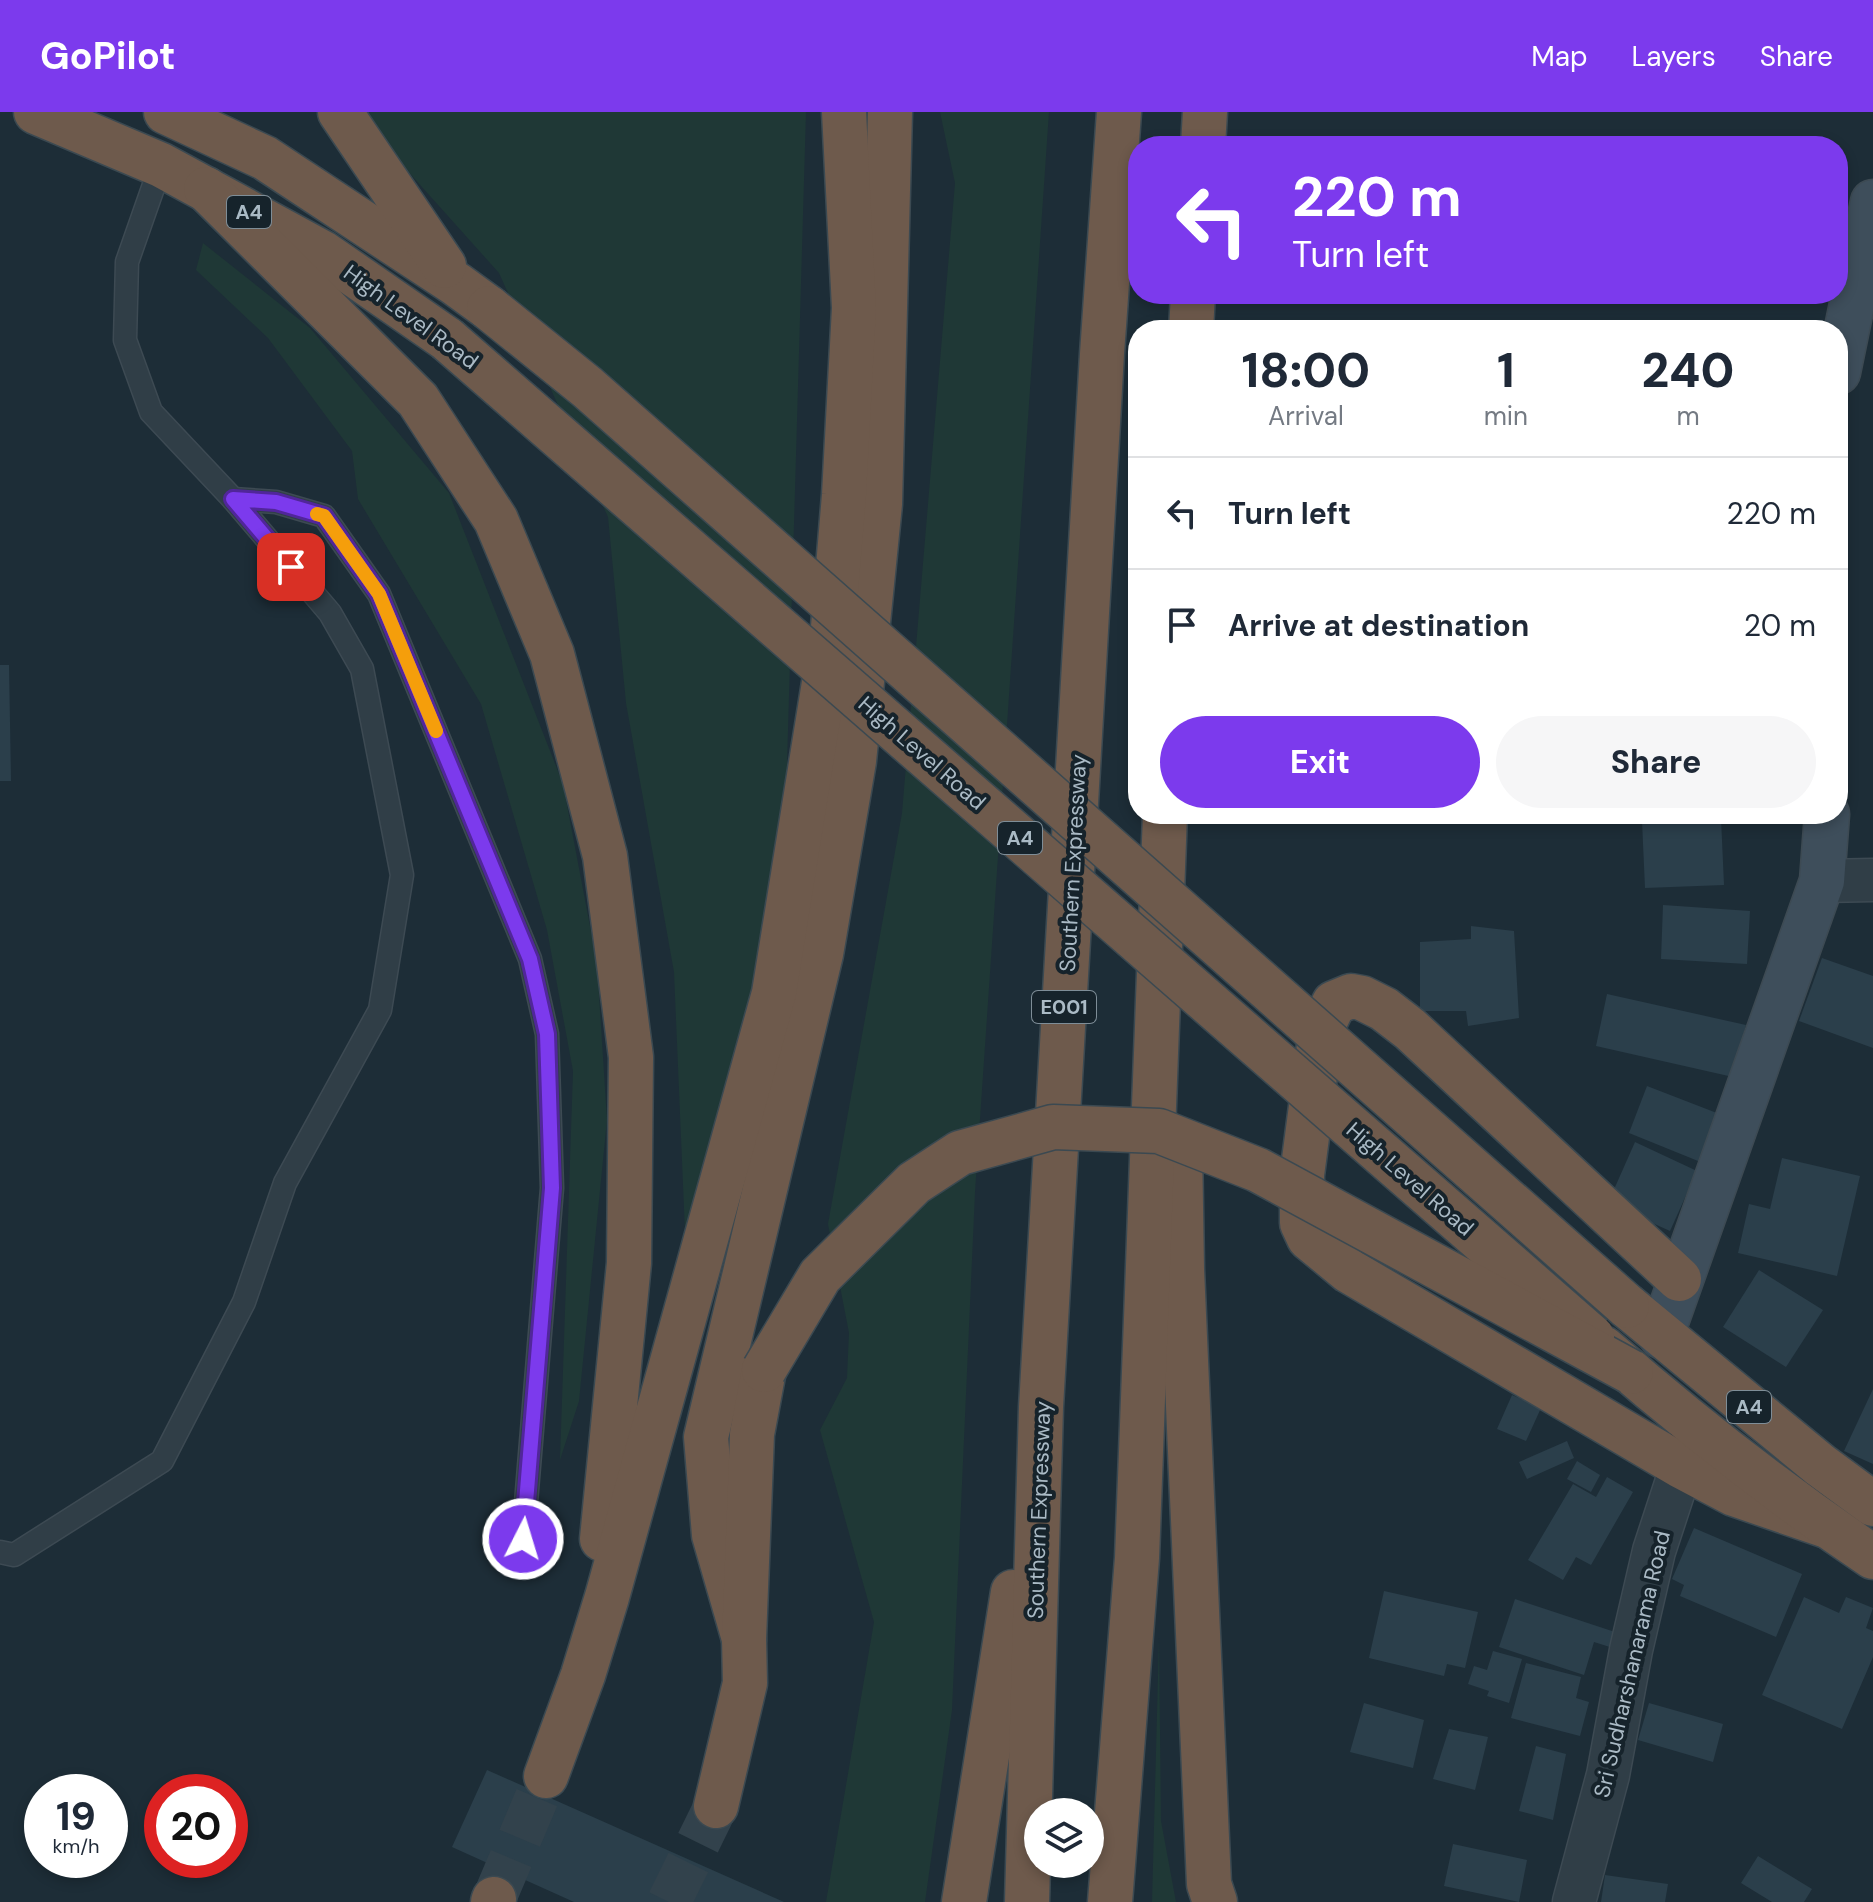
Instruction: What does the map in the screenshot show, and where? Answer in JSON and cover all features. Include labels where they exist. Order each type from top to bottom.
[{"type":"highway","name":"High Level Road","points":[[36,112],[161,165],[323,253],[447,339],[1592,1337],[1631,1372],[1688,1446],[1827,1526],[1873,1557]]},
{"type":"highway","name":"A4","points":[[166,112],[265,158],[473,296],[611,408],[1661,1336],[1873,1504]]},
{"type":"highway","points":[[340,112],[473,296]]},
{"type":"highway","points":[[546,1776],[583,1675],[607,1597],[774,993],[833,627],[844,495],[854,308],[844,112]]},
{"type":"highway","points":[[744,1639],[714,1535],[706,1437],[821,954],[854,761],[880,504],[892,128],[890,112]]},
{"type":"highway","name":"Southern Expressway","points":[[1027,1902],[1041,1407],[1102,354],[1119,112]]},
{"type":"highway","points":[[1204,136],[1205,112]]},
{"type":"highway","points":[[206,189],[418,400],[496,520],[552,654],[605,856],[631,1057],[629,1263],[602,1533],[607,1597]]},
{"type":"highway","points":[[1110,1902],[1137,1558],[1165,824]]},
{"type":"highway","points":[[1175,824],[1182,1269],[1209,1884],[1215,1902]]},
{"type":"highway","points":[[1679,1279],[1410,1029],[1384,1009],[1362,998],[1351,996],[1334,1003],[1321,1030],[1303,1162],[1302,1223],[1309,1238],[1349,1271],[1688,1446]]},
{"type":"highway","points":[[716,1806],[745,1683],[752,1434],[764,1370],[820,1276],[914,1183],[960,1153],[1053,1127],[1159,1131],[1258,1170],[1631,1372]]},
{"type":"highway","points":[[964,1902],[1041,1407]]},
{"type":"street","points":[[1848,323],[1873,202]]},
{"type":"street","points":[[1661,1336],[1822,881],[1826,824]]},
{"type":"street","points":[[1822,881],[1873,880]]},
{"type":"street","name":"Sri Sudharshanarama Road","points":[[1574,1902],[1608,1775],[1631,1650],[1654,1551],[1688,1446]]},
{"type":"lane","points":[[0,1552],[14,1555],[162,1461],[244,1302],[285,1183],[380,1010],[402,875],[362,669],[330,613],[233,499],[151,412],[125,340],[127,262],[161,165]]},
{"type":"lane","points":[[233,499],[276,502],[324,516],[379,594],[530,959],[547,1034],[552,1188],[523,1539]]},
{"type":"green space","points":[[362,112],[806,112],[786,799],[748,1098],[688,1303],[674,972],[626,703],[608,517],[499,273],[370,129]]},
{"type":"green space","points":[[940,112],[1049,112],[975,1192],[952,1710],[925,1902],[826,1902],[874,1622],[820,1430],[847,1378],[849,1333],[828,1224],[902,813],[955,183]]},
{"type":"green space","points":[[203,243],[310,328],[449,493],[563,784],[597,963],[607,1120],[579,1401],[560,1460],[573,1071],[547,930],[481,704],[358,499],[352,451],[268,338],[196,270]]},
{"type":"green space","points":[[1159,1638],[1161,1821],[1176,1902],[1152,1902]]},
{"type":"building","points":[[0,665],[9,665],[11,781],[0,781]]},
{"type":"building","points":[[1642,824],[1721,824],[1724,885],[1645,888]]},
{"type":"building","points":[[1663,905],[1750,911],[1747,964],[1661,959]]},
{"type":"building","points":[[1471,926],[1514,931],[1519,1018],[1468,1026],[1466,1011],[1420,1011],[1420,942],[1471,939]]},
{"type":"building","points":[[1822,958],[1873,976],[1873,1048],[1799,1021]]},
{"type":"building","points":[[1607,994],[1746,1025],[1733,1077],[1596,1046]]},
{"type":"building","points":[[1647,1086],[1722,1115],[1703,1163],[1629,1133]]},
{"type":"building","points":[[1635,1142],[1697,1171],[1670,1231],[1608,1203]]},
{"type":"building","points":[[1782,1158],[1860,1176],[1837,1276],[1738,1253],[1749,1204],[1770,1209]]},
{"type":"building","points":[[1759,1270],[1823,1310],[1786,1367],[1723,1327]]},
{"type":"building","points":[[1873,1389],[1873,1464],[1844,1451]]},
{"type":"building","points":[[1512,1395],[1541,1408],[1526,1441],[1497,1429]]},
{"type":"building","points":[[1567,1441],[1574,1458],[1527,1479],[1519,1462]]},
{"type":"building","points":[[1577,1461],[1600,1475],[1591,1492],[1567,1479]]},
{"type":"building","points":[[1607,1477],[1633,1492],[1591,1565],[1576,1557],[1563,1580],[1528,1560],[1573,1484],[1596,1497]]},
{"type":"building","points":[[1694,1528],[1802,1574],[1776,1637],[1680,1596],[1684,1585],[1672,1579]]},
{"type":"building","points":[[1384,1591],[1478,1612],[1465,1668],[1447,1664],[1444,1676],[1369,1658]]},
{"type":"building","points":[[1804,1597],[1839,1613],[1846,1597],[1873,1608],[1866,1628],[1873,1631],[1873,1657],[1842,1729],[1762,1695]]},
{"type":"building","points":[[1515,1599],[1618,1633],[1613,1648],[1594,1642],[1584,1675],[1499,1647]]},
{"type":"building","points":[[1493,1651],[1522,1659],[1509,1703],[1487,1696],[1489,1691],[1468,1684],[1474,1666],[1487,1670]]},
{"type":"building","points":[[1526,1663],[1581,1677],[1576,1698],[1589,1702],[1580,1736],[1511,1718]]},
{"type":"building","points":[[1364,1703],[1424,1720],[1413,1768],[1350,1752]]},
{"type":"building","points":[[1649,1703],[1723,1724],[1713,1762],[1638,1740]]},
{"type":"building","points":[[1449,1729],[1488,1737],[1475,1790],[1433,1779]]},
{"type":"building","points":[[1536,1746],[1566,1754],[1553,1820],[1519,1811]]},
{"type":"building","points":[[487,1770],[784,1902],[574,1902],[452,1847]]},
{"type":"building","points":[[1453,1844],[1527,1860],[1519,1902],[1444,1886]]},
{"type":"building","points":[[1758,1856],[1812,1889],[1804,1902],[1772,1902],[1741,1883]]},
{"type":"building","points":[[1605,1875],[1668,1884],[1665,1902],[1601,1902]]},
{"type":"tunnel","points":[[494,1899],[546,1776]]},
{"type":"tunnel","points":[[669,1902],[716,1806]]},
{"type":"slow traffic","points":[[317,514],[324,516],[379,594],[436,731]]},
{"type":"route","points":[[291,567],[233,499],[276,502],[324,516],[379,594],[530,959],[547,1034],[552,1188],[523,1539]]}]
